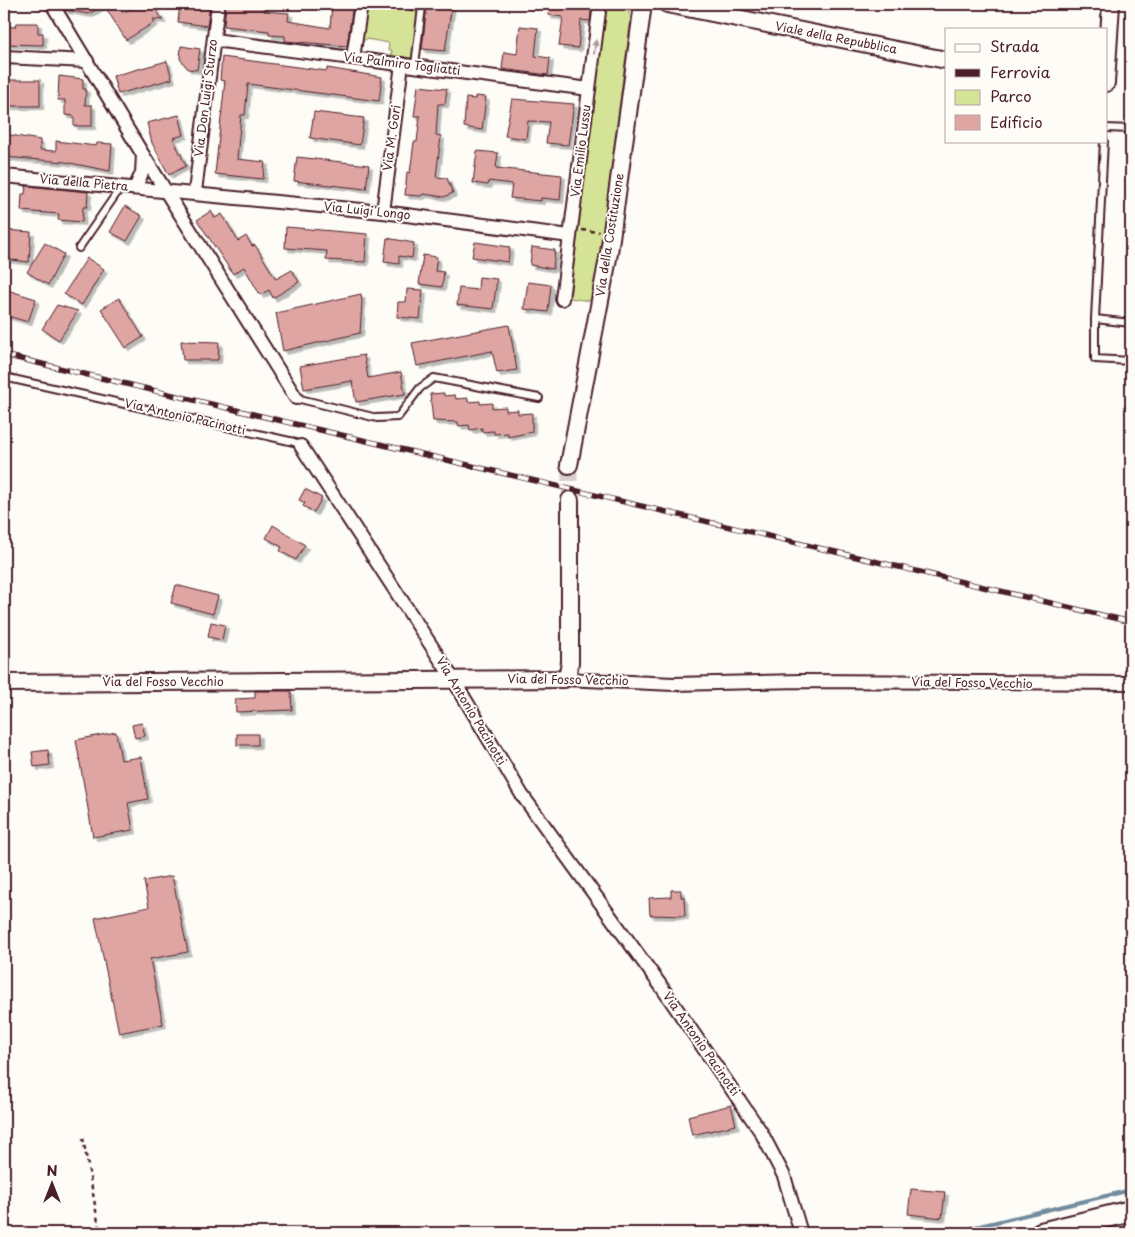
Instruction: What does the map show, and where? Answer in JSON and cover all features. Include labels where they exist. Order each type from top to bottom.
[{"type":"main road","points":[[1040,1233],[1131,1211]]},
{"type":"street","points":[[52,4],[164,190],[296,398]]},
{"type":"street","name":"Via Don Luigi Sturzo","points":[[195,192],[218,4]]},
{"type":"street","points":[[353,58],[361,4]]},
{"type":"street","name":"Via Emilio Lussu","points":[[562,299],[600,4]]},
{"type":"street","name":"Via della Costituzione","points":[[569,465],[612,233],[643,4]]},
{"type":"street","name":"Viale della Repubblica","points":[[666,4],[945,60]]},
{"type":"street","points":[[1108,57],[1112,4]]},
{"type":"street","name":"Via Palmiro Togliatti","points":[[214,40],[415,65],[589,90]]},
{"type":"street","points":[[4,57],[87,60]]},
{"type":"street","name":"Via M. Gori","points":[[383,212],[402,64]]},
{"type":"street","points":[[135,188],[142,172],[143,155]]},
{"type":"street","name":"Via della Pietra","points":[[4,176],[164,190]]},
{"type":"street","name":"Via Luigi Longo","points":[[164,190],[570,232]]},
{"type":"street","name":"Via Antonio Pacinotti","points":[[301,446],[453,679],[522,795],[666,994],[762,1132],[784,1176],[801,1233]]},
{"type":"street","points":[[564,678],[568,674],[570,662],[570,500]]},
{"type":"street","name":"Via del Fosso Vecchio","points":[[4,683],[564,678],[674,684],[801,681],[1131,683]]},
{"type":"lane","points":[[412,4],[412,6],[422,7],[415,65]]},
{"type":"lane","points":[[1108,128],[1131,129]]},
{"type":"lane","points":[[1104,142],[1095,318],[1095,359],[1131,362]]},
{"type":"lane","points":[[79,248],[121,187]]},
{"type":"lane","points":[[1095,318],[1131,322]]},
{"type":"lane","name":"Via Antonio Pacinotti","points":[[4,377],[294,442],[301,446]]},
{"type":"lane","points":[[296,398],[388,419],[398,417],[420,388],[434,378],[539,398]]},
{"type":"path","points":[[570,232],[612,233]]},
{"type":"path","points":[[83,1138],[100,1233]]},
{"type":"green space","points":[[363,4],[408,4],[408,8],[419,10],[412,58],[391,56],[392,50],[388,50],[389,43],[366,39],[358,46]]},
{"type":"green space","points":[[610,6],[619,6],[628,11],[631,17],[600,254],[590,301],[570,298],[604,11]]},
{"type":"building","points":[[61,4],[116,4],[123,13],[137,4],[152,4],[163,20],[153,19],[155,22],[126,40],[104,5],[89,14],[65,10]]},
{"type":"building","points":[[180,4],[210,4],[207,26],[178,22]]},
{"type":"building","points":[[226,4],[264,7],[264,11],[289,13],[288,21],[330,28],[332,4],[353,4],[347,46],[285,41],[285,36],[269,35],[269,31],[224,26]]},
{"type":"building","points":[[427,4],[452,4],[445,51],[422,49]]},
{"type":"building","points":[[550,4],[592,4],[590,21],[581,20],[578,48],[559,46],[563,17],[548,15]]},
{"type":"building","points":[[16,23],[38,23],[38,33],[43,33],[43,45],[4,44],[4,26],[15,27]]},
{"type":"building","points":[[520,26],[538,28],[535,56],[550,58],[548,75],[502,69],[504,52],[517,54]]},
{"type":"building","points":[[181,46],[200,49],[197,70],[188,69],[180,59]]},
{"type":"building","points":[[222,57],[327,71],[327,68],[382,77],[379,101],[248,84],[245,115],[241,115],[237,159],[265,162],[263,179],[215,174],[225,81],[220,80]]},
{"type":"building","points":[[167,61],[172,79],[118,94],[113,76]]},
{"type":"building","points":[[59,76],[83,79],[83,89],[86,89],[85,105],[92,105],[92,126],[74,126],[74,116],[65,115],[65,100],[58,100]]},
{"type":"building","points":[[4,80],[40,80],[40,106],[4,106]]},
{"type":"building","points":[[418,86],[447,89],[445,104],[438,104],[436,135],[441,136],[436,177],[447,178],[453,193],[444,197],[423,194],[421,196],[405,195],[407,172],[410,173],[414,142],[417,142],[420,116],[414,116]]},
{"type":"building","points":[[475,96],[486,97],[482,130],[464,127],[466,98],[475,99]]},
{"type":"building","points":[[512,99],[574,104],[568,145],[546,143],[549,122],[528,121],[526,139],[505,136]]},
{"type":"building","points":[[314,112],[364,118],[360,145],[310,138]]},
{"type":"building","points":[[179,115],[184,135],[173,138],[186,166],[169,175],[152,143],[147,123]]},
{"type":"building","points":[[4,134],[40,140],[40,150],[56,151],[56,141],[96,146],[97,143],[112,144],[110,171],[65,162],[4,157]]},
{"type":"building","points":[[477,151],[498,153],[496,168],[562,175],[560,200],[541,198],[541,201],[510,198],[512,184],[489,181],[488,185],[473,183]]},
{"type":"building","points":[[297,157],[369,165],[366,189],[294,181]]},
{"type":"building","points":[[26,186],[88,192],[87,207],[83,207],[82,222],[58,220],[59,214],[21,211],[22,194],[25,194]]},
{"type":"building","points":[[125,206],[142,216],[127,241],[110,232]]},
{"type":"building","points":[[211,211],[215,218],[222,214],[238,241],[246,236],[252,246],[255,245],[276,279],[292,270],[299,282],[273,298],[269,290],[260,295],[244,267],[233,274],[197,220]]},
{"type":"building","points":[[286,227],[367,234],[365,262],[326,260],[327,251],[285,248]]},
{"type":"building","points":[[4,230],[31,232],[29,262],[4,259]]},
{"type":"building","points":[[387,238],[414,243],[412,258],[399,256],[399,264],[384,262]]},
{"type":"building","points":[[475,242],[510,247],[508,262],[472,257]]},
{"type":"building","points":[[45,243],[64,254],[48,285],[27,272]]},
{"type":"building","points":[[532,247],[555,250],[553,269],[530,265]]},
{"type":"building","points":[[423,255],[437,257],[435,271],[444,272],[442,287],[419,284]]},
{"type":"building","points":[[87,258],[104,269],[82,305],[64,294]]},
{"type":"building","points":[[479,277],[497,279],[493,309],[457,305],[459,288],[478,290]]},
{"type":"building","points":[[528,282],[551,285],[548,312],[524,309]]},
{"type":"building","points":[[4,289],[36,299],[28,322],[4,315]]},
{"type":"building","points":[[407,289],[423,290],[420,319],[397,317],[398,302],[406,302]]},
{"type":"building","points":[[361,294],[360,333],[283,351],[276,313]]},
{"type":"building","points":[[119,298],[143,337],[126,348],[101,309]]},
{"type":"building","points":[[57,305],[78,311],[59,340],[42,329]]},
{"type":"building","points":[[509,325],[517,370],[497,373],[492,351],[417,366],[412,343]]},
{"type":"building","points":[[181,341],[219,342],[218,360],[183,360]]},
{"type":"building","points":[[364,355],[368,378],[401,372],[405,394],[356,402],[352,381],[304,389],[300,366]]},
{"type":"building","points":[[444,393],[444,396],[455,395],[456,399],[468,398],[468,402],[492,403],[492,408],[506,407],[506,411],[518,410],[518,414],[532,413],[532,432],[508,437],[508,433],[494,434],[494,431],[482,432],[482,428],[470,430],[469,425],[459,426],[458,422],[433,421],[430,394]]},
{"type":"building","points":[[305,489],[322,498],[314,512],[303,506],[305,503],[299,500]]},
{"type":"building","points":[[273,525],[305,545],[296,560],[280,551],[282,547],[266,538]]},
{"type":"building","points":[[176,585],[218,596],[213,614],[171,603]]},
{"type":"building","points":[[211,622],[225,625],[222,640],[208,637]]},
{"type":"building","points":[[255,691],[291,691],[292,710],[236,712],[235,699],[255,698]]},
{"type":"building","points":[[142,723],[145,736],[135,738],[132,725]]},
{"type":"building","points":[[116,732],[121,760],[141,757],[148,799],[128,803],[133,830],[93,837],[76,740]]},
{"type":"building","points":[[237,734],[258,734],[258,745],[237,745]]},
{"type":"building","points":[[48,750],[50,765],[34,767],[32,752]]},
{"type":"building","points":[[172,876],[188,952],[150,959],[163,1024],[119,1033],[95,918],[149,907],[144,881]]},
{"type":"building","points":[[671,890],[681,890],[681,897],[684,897],[685,916],[650,915],[649,898],[671,897]]},
{"type":"building","points":[[731,1105],[736,1125],[692,1135],[688,1116]]},
{"type":"building","points":[[911,1189],[945,1192],[942,1218],[908,1214]]},
{"type":"waterway","points":[[950,1233],[1131,1190]]},
{"type":"tunnel","points":[[569,465],[570,500]]},
{"type":"railway","points":[[4,355],[1131,622]]}]
